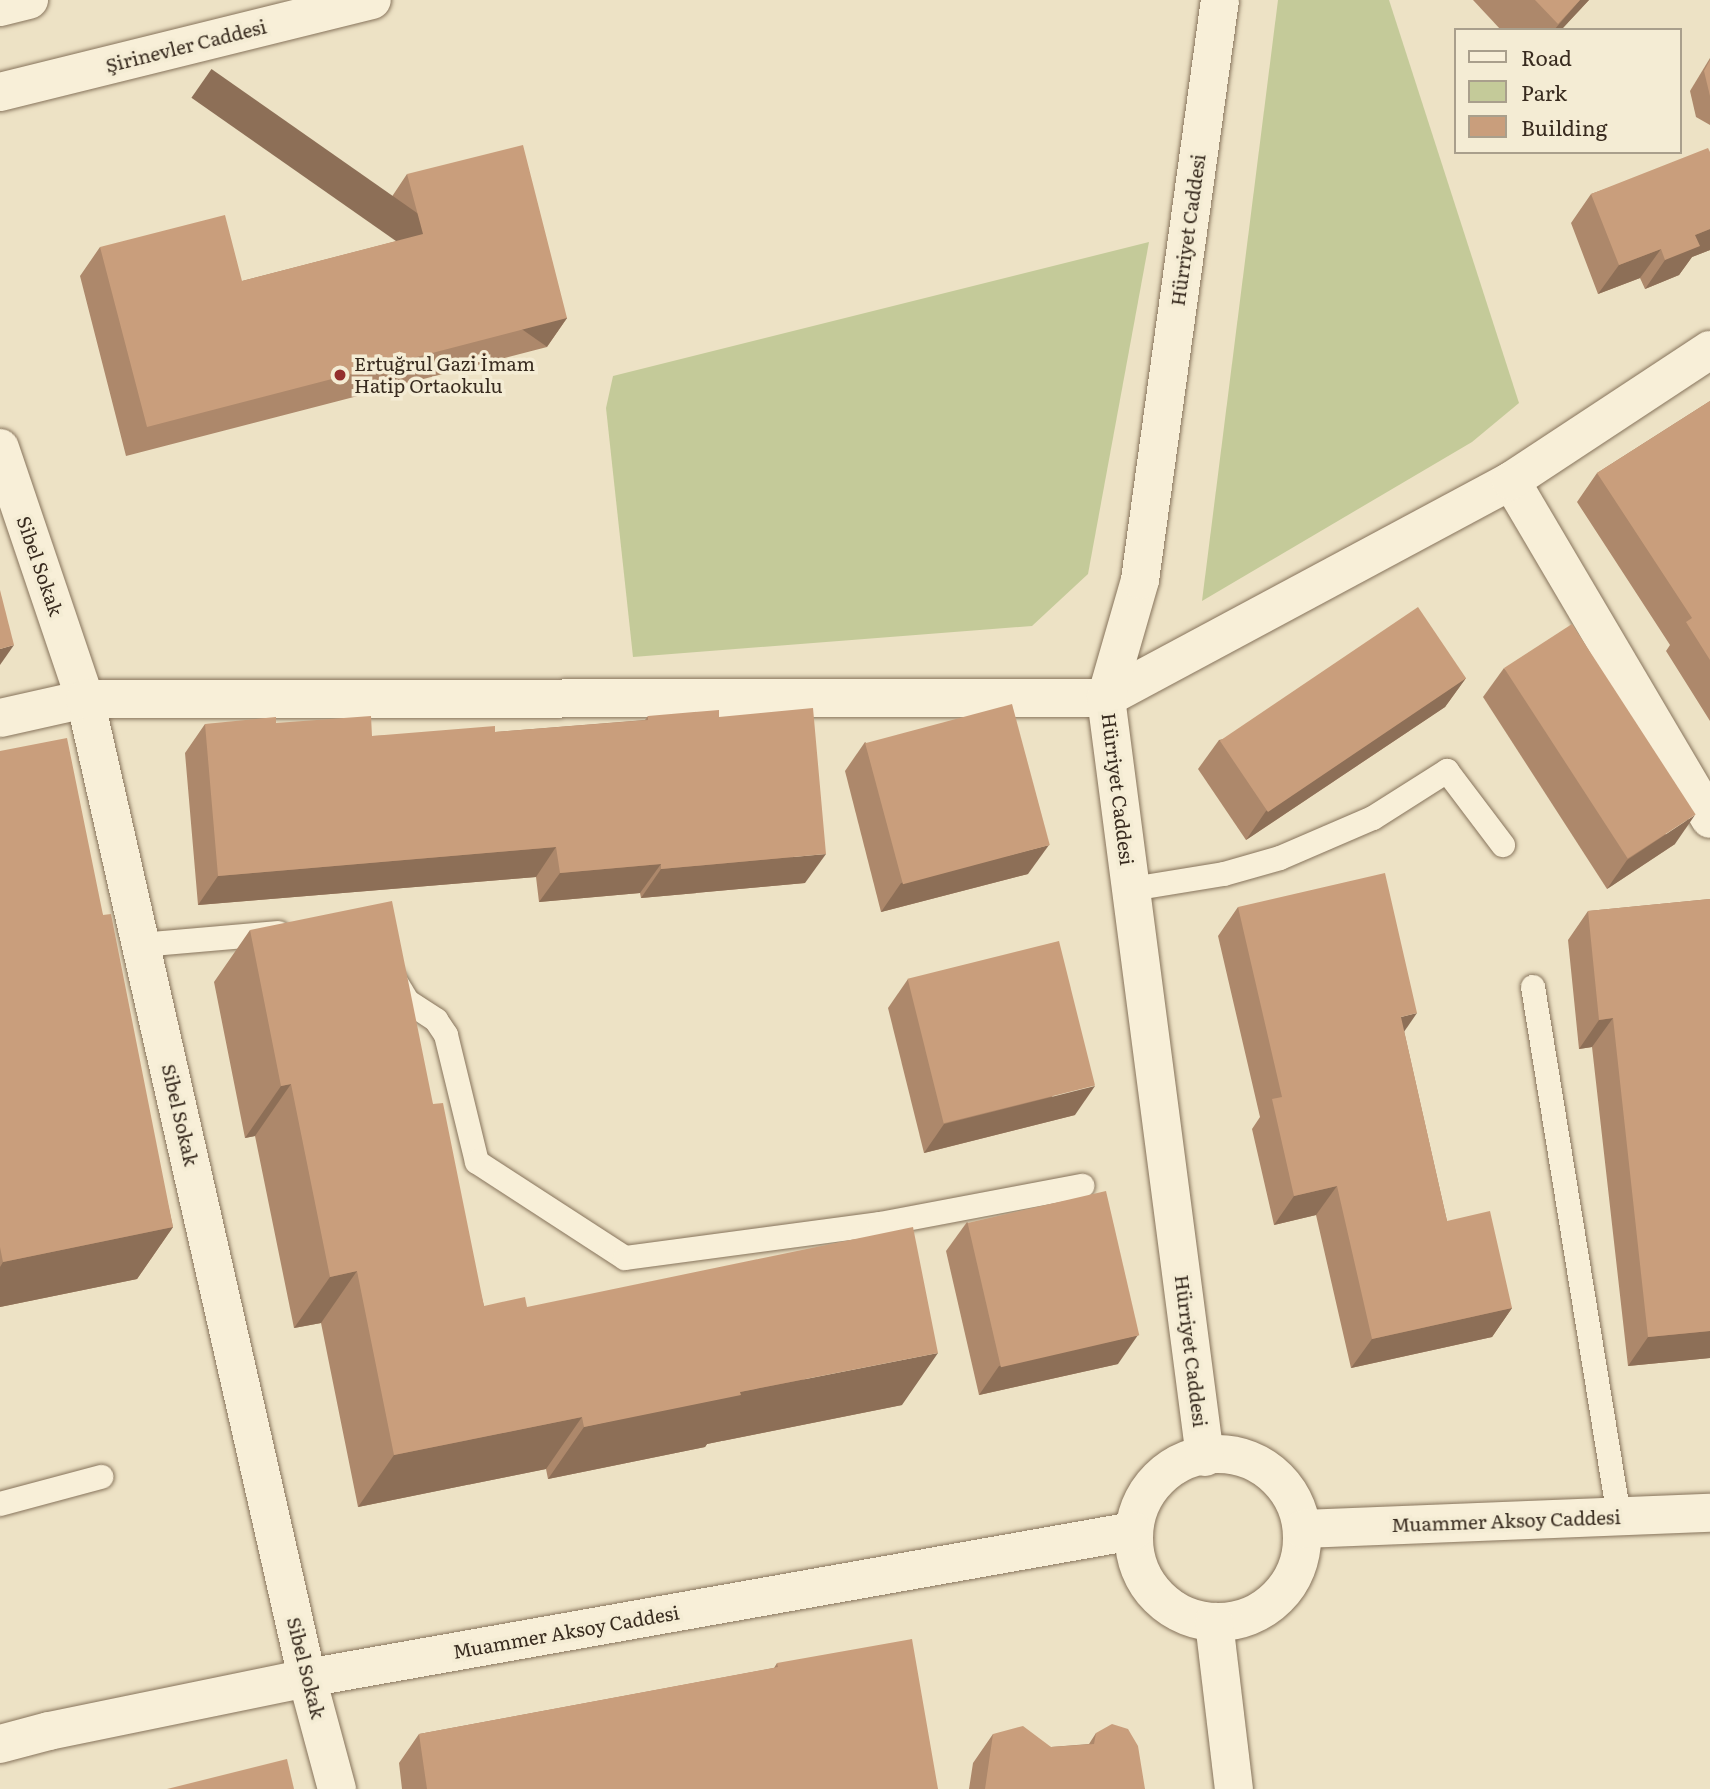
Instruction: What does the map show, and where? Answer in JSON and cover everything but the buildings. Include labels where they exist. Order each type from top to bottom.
[{"type":"street","name":"Şirinevler Caddesi","points":[[0,92],[372,0]]},
{"type":"street","name":"Hürriyet Caddesi","points":[[1205,1457],[1107,698],[1140,580],[1220,0]]},
{"type":"street","points":[[0,718],[85,699],[1107,698],[1511,481],[1710,350]]},
{"type":"street","name":"Sibel Sokak","points":[[0,448],[85,699],[307,1678],[337,1789]]},
{"type":"street","points":[[1511,481],[1710,819]]},
{"type":"street","points":[[1216,1453],[1242,1456],[1265,1466],[1284,1483],[1297,1504],[1303,1529],[1301,1558],[1289,1584],[1269,1605],[1243,1618],[1214,1622],[1188,1617],[1164,1603],[1146,1583],[1135,1558],[1133,1531],[1139,1507],[1152,1485],[1170,1468],[1216,1453]]},
{"type":"street","name":"Muammer Aksoy Caddesi","points":[[1303,1529],[1710,1513]]},
{"type":"street","name":"Muammer Aksoy Caddesi","points":[[0,1744],[48,1731],[307,1678],[1133,1531]]},
{"type":"street","points":[[1214,1622],[1234,1789]]},
{"type":"lane","points":[[1132,889],[1224,874],[1280,858],[1373,818],[1447,771],[1503,845]]},
{"type":"lane","points":[[141,945],[299,932]]},
{"type":"lane","points":[[392,959],[394,981],[399,992],[436,1020],[446,1035],[477,1162],[625,1258],[880,1224],[1083,1185]]},
{"type":"lane","points":[[1533,987],[1619,1517]]},
{"type":"lane","points":[[0,1504],[101,1477]]},
{"type":"green space","points":[[1278,0],[1389,0],[1519,403],[1472,442],[1202,601]]},
{"type":"green space","points":[[1149,242],[1088,574],[1032,626],[633,657],[606,408],[613,376]]},
{"type":"place","name":"Ertuğrul Gazi İmam Hatip Ortaokulu","points":[[340,375]]}]
